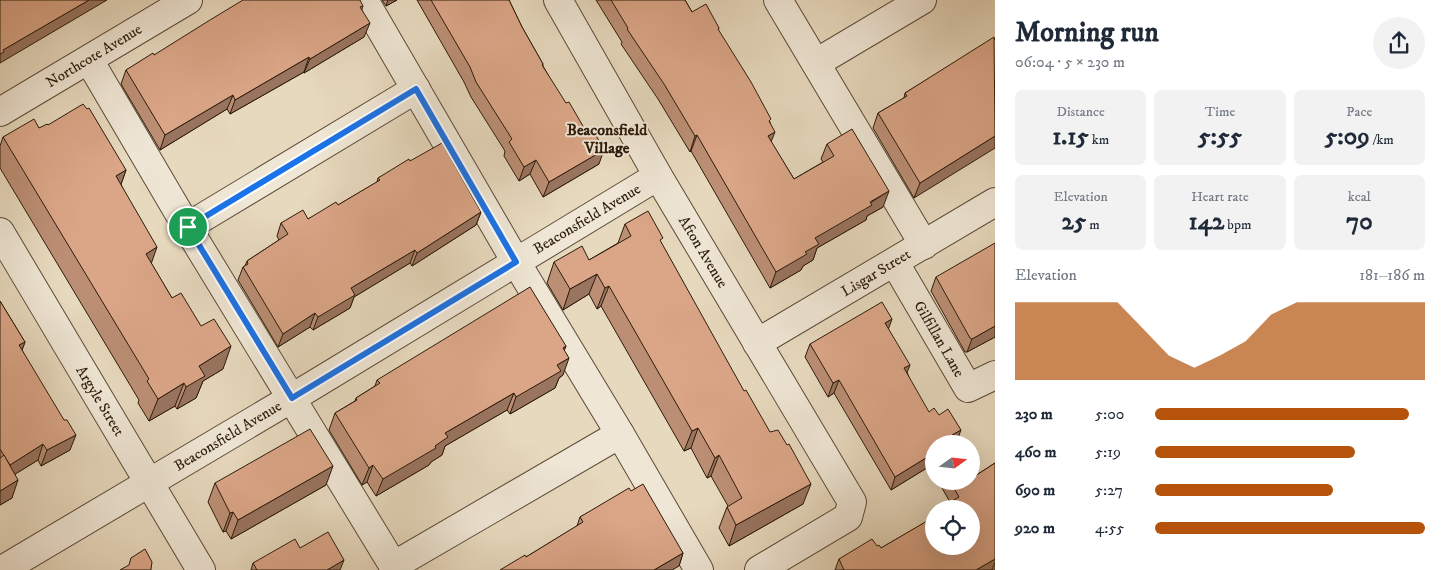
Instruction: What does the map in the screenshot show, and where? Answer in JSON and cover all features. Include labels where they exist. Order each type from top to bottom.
[{"type":"street","name":"Northcote Avenue","points":[[0,112],[188,0]]},
{"type":"street","points":[[364,0],[516,262],[620,434],[699,570]]},
{"type":"street","name":"Afton Avenue","points":[[558,0],[658,176],[852,502],[848,517],[759,570]]},
{"type":"street","points":[[778,0],[924,245]]},
{"type":"street","points":[[816,63],[922,0]]},
{"type":"street","points":[[89,60],[395,568],[620,434]]},
{"type":"street","points":[[188,227],[416,89]]},
{"type":"street","name":"Beaconsfield Avenue","points":[[1,569],[292,398],[658,176]]},
{"type":"street","name":"Lisgar Street","points":[[757,343],[995,202]]},
{"type":"street","name":"Argyle Street","points":[[0,232],[201,570]]},
{"type":"street","name":"Gilfillan Lane","points":[[895,262],[968,388],[995,375]]},
{"type":"building","points":[[0,0],[89,0],[3,50],[4,52],[0,54]]},
{"type":"building","points":[[243,0],[360,0],[363,6],[360,7],[370,23],[310,59],[309,57],[235,100],[233,95],[165,135],[126,70],[153,53],[154,55]]},
{"type":"building","points":[[431,0],[509,0],[542,65],[566,103],[569,102],[587,133],[593,130],[604,150],[549,182],[536,160],[524,167],[509,142],[512,139],[476,82],[470,67]]},
{"type":"building","points":[[611,0],[685,0],[692,12],[706,4],[718,29],[751,82],[771,119],[769,121],[775,132],[768,136],[794,179],[834,156],[827,144],[852,129],[889,191],[870,202],[872,205],[815,238],[819,244],[805,252],[807,254],[776,272],[697,135],[695,136],[664,84],[627,29]]},
{"type":"building","points":[[994,37],[995,136],[920,183],[878,113],[907,96],[905,93]]},
{"type":"building","points":[[83,104],[87,109],[89,108],[126,170],[116,176],[157,247],[146,254],[172,298],[181,293],[201,326],[214,319],[231,346],[199,366],[205,376],[186,387],[184,383],[158,399],[147,381],[149,379],[3,137],[34,119],[39,128],[48,125]]},
{"type":"building","points":[[442,143],[481,212],[417,253],[415,250],[351,288],[355,295],[318,317],[315,313],[283,334],[243,267],[248,264],[247,261],[288,234],[281,223],[303,210],[308,219],[336,202],[338,205],[380,180],[378,178],[409,159],[410,161]]},
{"type":"building","points":[[648,211],[663,238],[660,240],[744,391],[746,390],[770,432],[778,430],[787,445],[789,444],[811,484],[736,525],[727,507],[742,498],[719,455],[715,458],[698,428],[692,431],[609,286],[605,288],[597,274],[570,289],[554,262],[582,246],[589,260],[631,236],[625,224]]},
{"type":"building","points":[[995,243],[995,326],[972,339],[936,277]]},
{"type":"building","points":[[530,287],[566,346],[563,348],[569,358],[557,365],[561,371],[516,397],[514,393],[445,433],[448,437],[435,446],[436,448],[383,479],[373,465],[369,468],[335,413],[380,383],[377,380]]},
{"type":"building","points":[[0,301],[25,342],[19,345],[64,420],[67,420],[76,435],[47,450],[43,444],[10,465],[0,449]]},
{"type":"building","points":[[882,302],[892,319],[885,323],[910,365],[904,368],[929,412],[934,408],[939,415],[948,409],[961,430],[952,435],[925,435],[925,459],[895,477],[839,380],[833,383],[810,344]]},
{"type":"building","points":[[310,429],[333,466],[238,520],[233,512],[230,513],[215,483]]},
{"type":"building","points":[[4,455],[18,480],[0,491],[0,458]]},
{"type":"building","points":[[995,463],[995,559],[976,570],[844,570],[839,559],[872,539],[881,548],[925,522],[925,555],[980,555],[980,500],[954,500],[959,497],[955,490],[980,490],[980,473]]},
{"type":"building","points":[[643,484],[683,553],[654,570],[500,570],[525,555],[526,557],[583,522],[580,517],[629,488],[631,491]]},
{"type":"building","points":[[328,532],[344,560],[327,570],[257,570],[253,563],[295,539],[300,548]]},
{"type":"building","points":[[145,549],[152,562],[151,570],[120,570],[129,565],[131,558]]},
{"type":"district","name":"Beaconsfield Village","points":[[607,139]]},
{"type":"route","points":[[416,89],[516,262],[292,398],[188,227],[416,89]]}]
